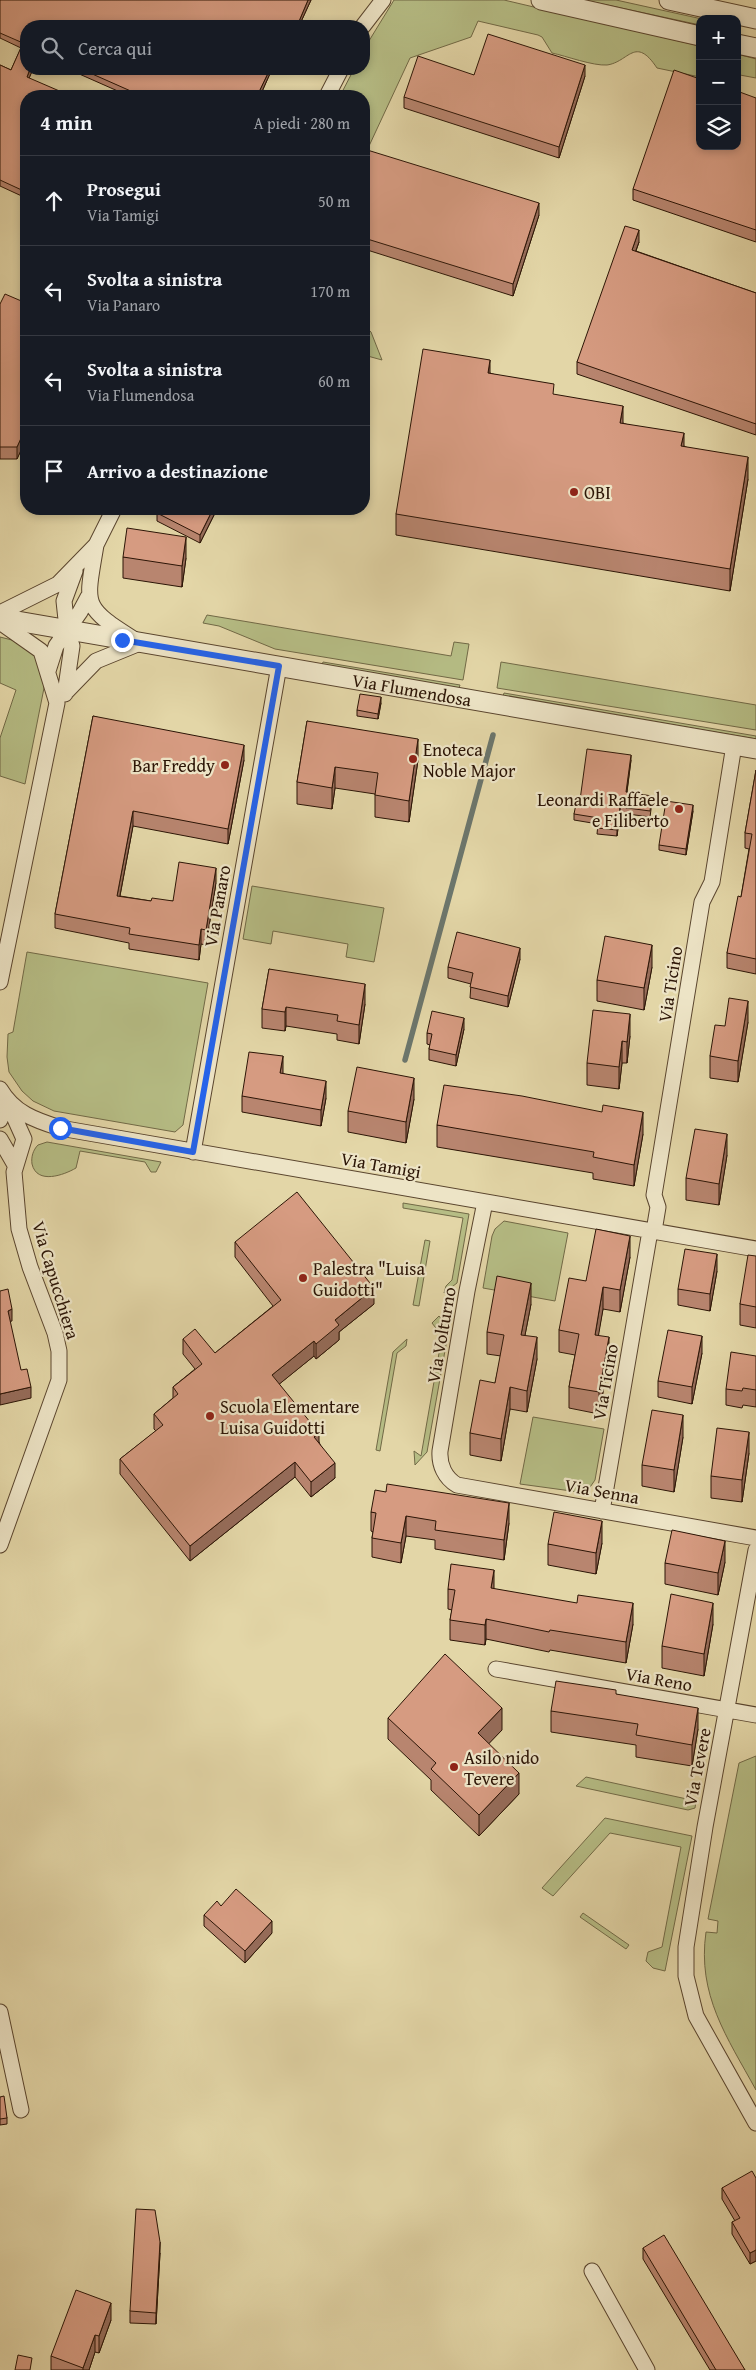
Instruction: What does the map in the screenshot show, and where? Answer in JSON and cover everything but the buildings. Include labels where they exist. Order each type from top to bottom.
[{"type":"street","points":[[366,20],[371,0]]},
{"type":"street","points":[[368,20],[383,0]]},
{"type":"street","points":[[541,0],[696,35]]},
{"type":"street","points":[[669,0],[756,19]]},
{"type":"street","points":[[741,45],[756,48]]},
{"type":"street","points":[[330,90],[338,75]]},
{"type":"street","points":[[0,613],[58,584],[96,545],[111,515]]},
{"type":"street","points":[[48,671],[56,646],[80,612],[88,597],[96,545]]},
{"type":"street","points":[[0,982],[72,646],[67,629],[64,601],[77,566]]},
{"type":"street","points":[[88,597],[97,615],[140,643]]},
{"type":"street","name":"Via Flumendosa","points":[[0,618],[756,749]]},
{"type":"street","points":[[0,622],[41,651],[61,698]]},
{"type":"street","points":[[61,698],[96,661],[140,643]]},
{"type":"street","name":"Via Panaro","points":[[193,1152],[279,666]]},
{"type":"street","name":"Via Ticino","points":[[602,1510],[652,1231],[658,1207],[654,1195],[703,898],[712,882],[734,745]]},
{"type":"street","points":[[0,1120],[1,1099]]},
{"type":"street","name":"Via Tamigi","points":[[1,1099],[21,1114],[60,1128],[756,1249]]},
{"type":"street","name":"Via Capucchiera","points":[[0,1545],[51,1408],[59,1380],[59,1351],[55,1333],[30,1267],[19,1229],[15,1165],[24,1139],[1,1099]]},
{"type":"street","name":"Via Capucchiera","points":[[0,1140],[15,1165]]},
{"type":"street","name":"Via Volturno","points":[[445,1474],[440,1451],[467,1291],[485,1202]]},
{"type":"street","name":"Via Senna","points":[[445,1474],[457,1485],[756,1538]]},
{"type":"street","name":"Via Tevere","points":[[756,1550],[704,1827],[686,1947],[689,1993],[696,2016],[756,2123]]},
{"type":"street","name":"Via Reno","points":[[496,1669],[756,1715]]},
{"type":"street","points":[[0,2012],[21,2110]]},
{"type":"street","points":[[592,2271],[647,2370]]},
{"type":"green space","points":[[394,0],[504,0],[696,45],[696,76],[657,68],[643,53],[637,52],[607,65],[587,62],[552,53],[542,37],[538,35],[478,21],[471,37],[410,58],[370,144],[370,90],[343,90],[351,75],[370,75],[370,39]]},
{"type":"green space","points":[[584,0],[616,0],[696,18],[696,24]]},
{"type":"green space","points":[[741,55],[756,59],[756,78],[741,75]]},
{"type":"green space","points":[[370,331],[371,332],[382,360],[370,357]]},
{"type":"green space","points":[[207,615],[451,656],[454,642],[469,644],[463,680],[275,649],[219,626],[203,623]]},
{"type":"green space","points":[[0,637],[16,641],[35,655],[41,666],[44,688],[25,784],[0,776],[0,738],[16,690],[0,683]]},
{"type":"green space","points":[[323,662],[460,685],[459,688],[322,665]]},
{"type":"green space","points":[[501,662],[756,705],[756,730],[497,688]]},
{"type":"green space","points":[[504,693],[756,736],[756,739],[503,696]]},
{"type":"green space","points":[[252,886],[384,908],[374,962],[346,957],[348,944],[273,931],[271,944],[243,939]]},
{"type":"green space","points":[[27,952],[208,983],[183,1125],[175,1132],[54,1111],[33,1101],[22,1091],[9,1072],[7,1057],[8,1034],[13,1032]]},
{"type":"green space","points":[[47,1142],[161,1162],[156,1172],[151,1172],[145,1162],[80,1151],[76,1168],[58,1175],[45,1176],[35,1170],[32,1159],[38,1145]]},
{"type":"green space","points":[[403,1203],[469,1214],[457,1283],[444,1293],[446,1286],[452,1280],[463,1218],[403,1208]]},
{"type":"green space","points":[[504,1221],[568,1233],[555,1301],[483,1288],[492,1236],[495,1229]]},
{"type":"green space","points":[[425,1240],[430,1241],[419,1306],[413,1305]]},
{"type":"green space","points":[[439,1316],[449,1328],[427,1452],[415,1465],[414,1451],[421,1456],[442,1336],[432,1323]]},
{"type":"green space","points":[[407,1339],[406,1346],[397,1353],[380,1451],[376,1450],[393,1352]]},
{"type":"green space","points":[[533,1417],[604,1429],[595,1480],[586,1493],[520,1484]]},
{"type":"green space","points":[[756,1756],[756,2090],[717,2015],[710,1996],[704,1955],[706,1932],[717,1933],[718,1921],[708,1919],[739,1763]]},
{"type":"green space","points":[[586,1777],[696,1801],[695,1808],[688,1810],[576,1786]]},
{"type":"green space","points":[[605,1818],[692,1836],[665,1971],[653,1968],[646,1961],[648,1952],[662,1947],[681,1847],[610,1833],[553,1896],[542,1888]]},
{"type":"green space","points":[[583,1913],[629,1945],[626,1949],[580,1917]]},
{"type":"waterway","points":[[405,1060],[493,735]]},
{"type":"place","name":"OBI","points":[[574,492]]},
{"type":"place","name":"Enoteca Noble Major","points":[[413,759]]},
{"type":"place","name":"Bar Freddy","points":[[225,765]]},
{"type":"place","name":"Leonardi Raffaele e Filiberto","points":[[679,809]]},
{"type":"place","name":"Palestra \"Luisa Guidotti\"","points":[[303,1278]]},
{"type":"place","name":"Scuola Elementare Luisa Guidotti","points":[[210,1416]]},
{"type":"place","name":"Asilo nido Tevere","points":[[454,1767]]},
{"type":"route","points":[[60,1128],[193,1152],[279,666],[122,640]]}]
